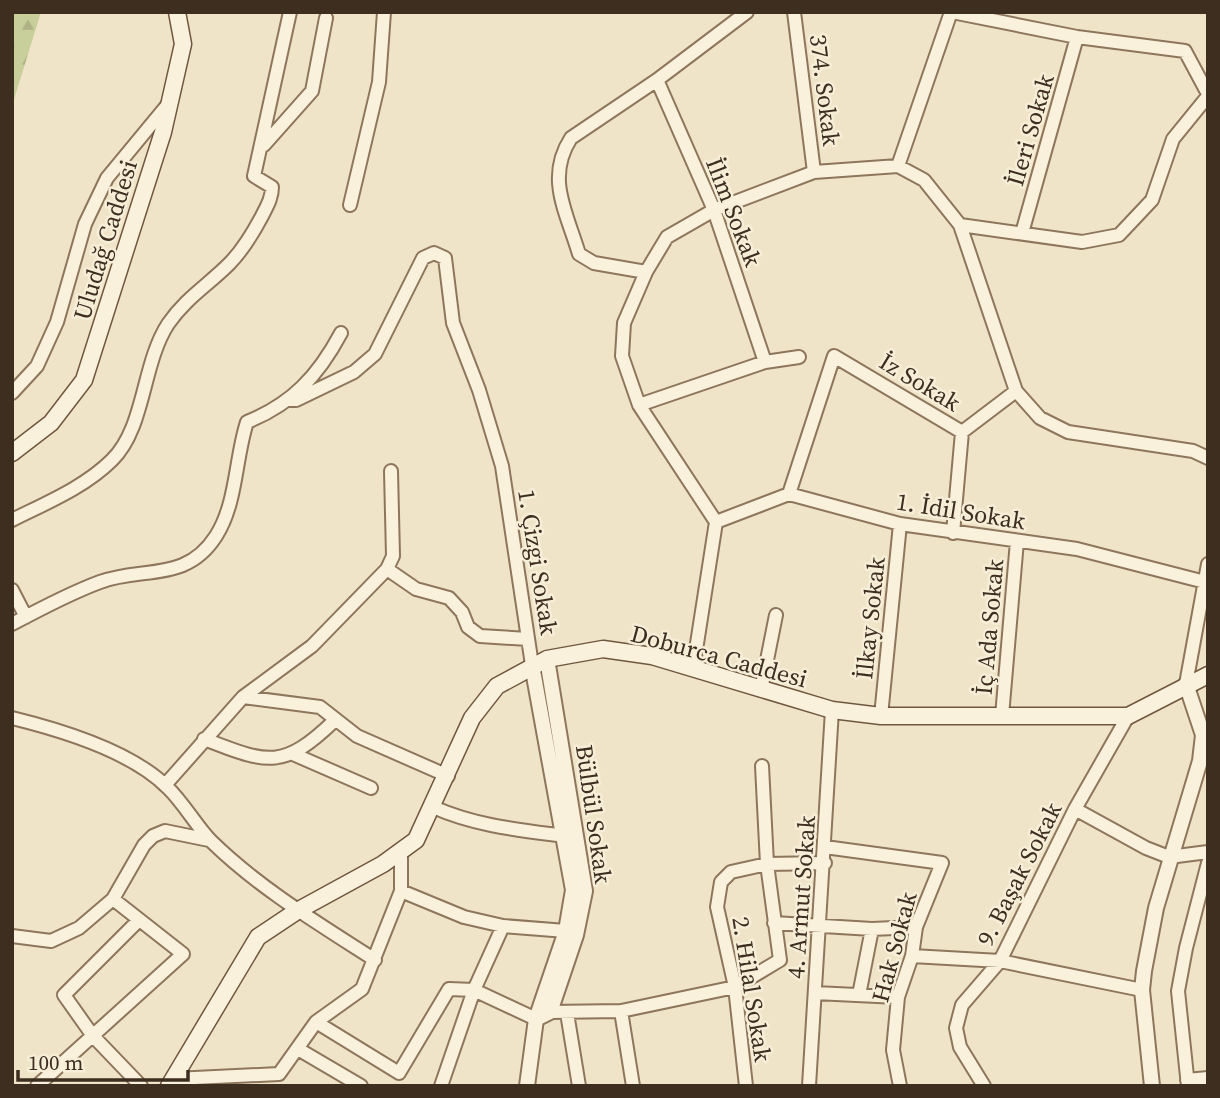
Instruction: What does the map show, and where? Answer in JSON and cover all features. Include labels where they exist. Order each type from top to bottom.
[{"type":"main road","name":"Uludağ Caddesi","points":[[12,453],[51,423],[84,380],[170,101],[183,44],[177,12]]},
{"type":"main road","name":"Doburca Caddesi","points":[[171,1082],[258,937],[416,841],[448,776],[472,718],[497,686],[540,662],[603,649],[652,656],[832,710],[881,716],[1128,716],[1185,684],[1208,675]]},
{"type":"street","points":[[12,520],[83,483],[112,461],[128,441],[145,379],[167,326],[189,296],[229,264],[243,246],[272,196],[272,187],[254,176],[290,12]]},
{"type":"street","points":[[350,205],[379,82],[384,12]]},
{"type":"street","points":[[646,272],[594,263],[579,254],[556,180],[562,152],[571,138],[657,80],[747,12]]},
{"type":"street","name":"374. Sokak","points":[[794,12],[814,172]]},
{"type":"street","points":[[898,166],[952,12],[1077,37],[1185,51],[1208,95],[1174,138],[1152,200],[1119,234],[1082,242],[960,225]]},
{"type":"street","points":[[262,148],[312,91],[326,18]]},
{"type":"street","name":"İleri Sokak","points":[[1022,233],[1077,37]]},
{"type":"street","name":"İlim Sokak","points":[[657,80],[714,210],[765,362]]},
{"type":"street","points":[[12,393],[17,391],[37,366],[57,322],[85,224],[107,178],[170,101]]},
{"type":"street","points":[[693,669],[716,522],[639,405],[622,356],[622,345],[624,323],[646,272],[667,237],[714,210],[814,172],[898,166],[924,180],[960,225],[1016,391],[1040,418],[1068,432],[1193,452],[1208,458]]},
{"type":"street","name":"1. Çizgi Sokak","points":[[290,400],[296,400],[354,372],[375,354],[423,258],[438,254],[448,265],[447,291],[453,323],[479,390],[502,466],[528,639],[540,662]]},
{"type":"street","points":[[12,624],[103,581],[150,575],[190,564],[216,536],[231,500],[240,445],[247,422],[302,391],[327,360],[341,333]]},
{"type":"street","name":"İz Sokak","points":[[789,494],[834,356],[962,432],[1016,391]]},
{"type":"street","points":[[639,405],[765,362],[799,357]]},
{"type":"street","points":[[953,533],[962,432]]},
{"type":"street","points":[[165,785],[243,697],[312,646],[387,569],[393,556],[391,471]]},
{"type":"street","points":[[716,522],[789,494]]},
{"type":"street","name":"1. İdil Sokak","points":[[789,494],[900,524],[1077,549],[1205,582]]},
{"type":"street","name":"İlkay Sokak","points":[[881,716],[900,524]]},
{"type":"street","name":"İç Ada Sokak","points":[[1002,716],[1017,541]]},
{"type":"street","points":[[1152,1086],[1142,990],[1154,919],[1169,857],[1200,761],[1203,735],[1185,684],[1208,564]]},
{"type":"street","points":[[387,569],[416,589],[449,598],[462,612],[468,627],[480,636],[528,639]]},
{"type":"street","points":[[12,590],[26,617]]},
{"type":"street","points":[[761,690],[776,615]]},
{"type":"street","name":"Bülbül Sokak","points":[[540,662],[571,834],[585,891],[576,935],[550,1012]]},
{"type":"street","points":[[243,697],[320,707],[334,721],[357,736],[448,776]]},
{"type":"street","name":"4. Armut Sokak","points":[[809,1086],[825,863],[832,710]]},
{"type":"street","name":"9. Başak Sokak","points":[[984,1086],[960,1047],[956,1028],[962,1005],[1000,961],[1075,809],[1128,716]]},
{"type":"street","points":[[12,718],[87,741],[165,785],[195,817],[209,840],[297,911],[375,960]]},
{"type":"street","points":[[204,739],[268,760],[293,754],[334,721]]},
{"type":"street","points":[[293,754],[371,788]]},
{"type":"street","points":[[316,1022],[399,1073],[449,989],[474,989],[536,1020],[550,1012],[621,1011],[735,987],[780,960],[767,864],[762,766]]},
{"type":"street","points":[[433,807],[457,817],[504,829],[571,834]]},
{"type":"street","points":[[1075,809],[1146,848],[1169,857],[1208,852]]},
{"type":"street","points":[[12,936],[51,941],[79,929],[113,899],[144,845],[153,836],[165,831],[209,840]]},
{"type":"street","name":"Bülbül Sokak","points":[[527,1086],[536,1020],[566,931],[573,890],[571,834]]},
{"type":"street","name":"Hak Sokak","points":[[825,847],[942,863],[916,927],[912,956],[898,997],[893,1051],[900,1086]]},
{"type":"street","points":[[272,1086],[316,1022],[362,989],[401,891],[401,852]]},
{"type":"street","name":"2. Hilal Sokak","points":[[746,1086],[735,987],[717,907],[721,882],[731,872],[767,864],[825,863]]},
{"type":"street","points":[[1208,863],[1185,948],[1178,991],[1188,1083],[1208,1078]]},
{"type":"street","points":[[401,891],[464,917],[503,926],[566,931]]},
{"type":"street","points":[[37,1086],[183,954],[113,899]]},
{"type":"street","points":[[138,921],[64,995],[93,1036],[141,1086]]},
{"type":"street","points":[[775,923],[872,929],[916,927]]},
{"type":"street","points":[[441,1086],[474,989],[503,926]]},
{"type":"street","points":[[859,995],[872,929]]},
{"type":"street","points":[[912,956],[1000,961],[1142,990]]},
{"type":"street","points":[[816,993],[898,997]]},
{"type":"street","points":[[621,1011],[633,1086]]},
{"type":"street","points":[[567,1013],[579,1086]]},
{"type":"street","points":[[298,1049],[362,1086]]},
{"type":"street","points":[[171,1082],[279,1074]]},
{"type":"green space","points":[[12,12],[41,12],[12,106]]}]
